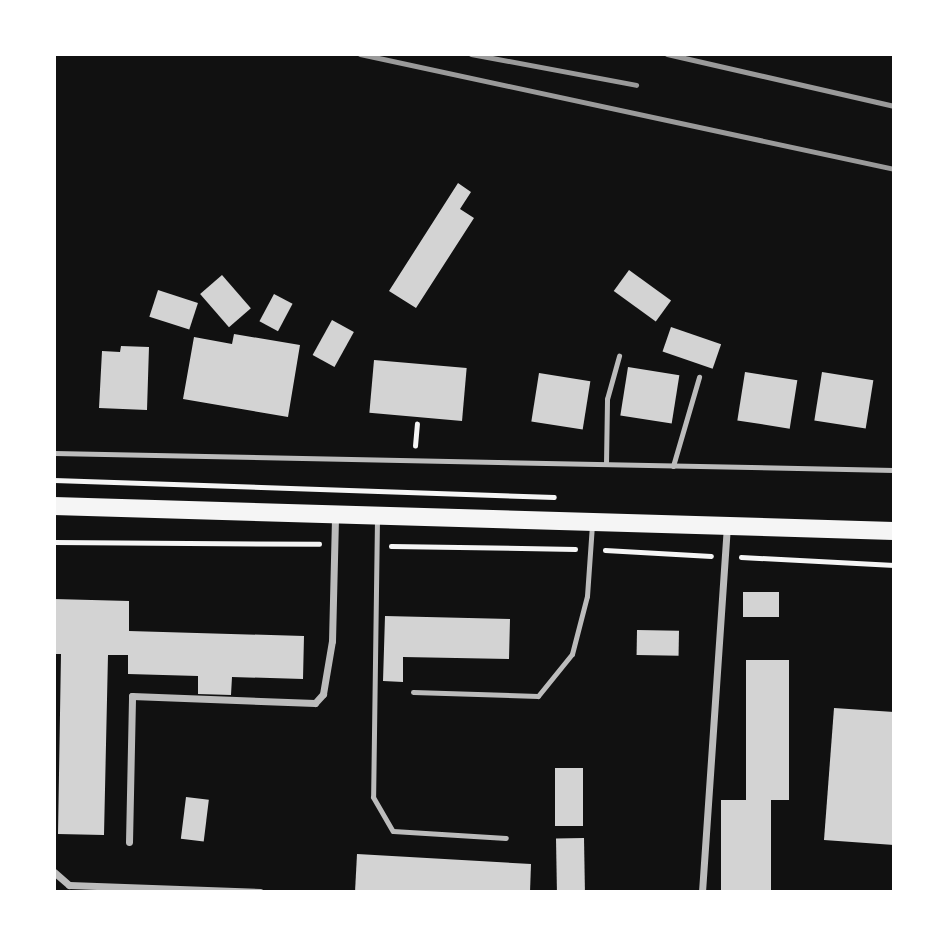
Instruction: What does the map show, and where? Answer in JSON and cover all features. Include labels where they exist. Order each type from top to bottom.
[{"type":"highway","points":[[54,506],[894,531]]},
{"type":"street","points":[[129,842],[132,696],[315,703],[323,694],[332,641],[335,514]]},
{"type":"street","points":[[702,892],[727,526]]},
{"type":"street","points":[[54,872],[69,885],[260,892]]},
{"type":"lane","points":[[606,464],[607,398],[619,356]]},
{"type":"lane","points":[[673,466],[699,377]]},
{"type":"lane","points":[[54,453],[894,470]]},
{"type":"lane","points":[[377,516],[373,797],[393,831],[506,838]]},
{"type":"lane","points":[[413,692],[538,696],[572,654],[587,596],[592,522]]},
{"type":"path","points":[[414,460],[417,424]]},
{"type":"path","points":[[54,480],[566,497]]},
{"type":"path","points":[[54,542],[334,544]]},
{"type":"path","points":[[377,546],[592,550],[894,565]]},
{"type":"building","points":[[458,183],[471,192],[460,209],[474,218],[416,308],[389,291]]},
{"type":"building","points":[[629,270],[671,301],[656,322],[614,291]]},
{"type":"building","points":[[222,275],[251,308],[229,327],[200,294]]},
{"type":"building","points":[[158,290],[198,303],[189,330],[149,317]]},
{"type":"building","points":[[274,294],[293,304],[278,331],[259,321]]},
{"type":"building","points":[[332,320],[354,332],[334,367],[313,355]]},
{"type":"building","points":[[671,327],[721,344],[713,369],[663,352]]},
{"type":"building","points":[[234,334],[300,345],[288,417],[183,399],[194,337],[232,344]]},
{"type":"building","points":[[121,346],[149,347],[147,410],[99,408],[102,351],[120,352]]},
{"type":"building","points":[[374,360],[467,368],[462,421],[369,413]]},
{"type":"building","points":[[628,367],[679,375],[672,424],[620,415]]},
{"type":"building","points":[[745,372],[797,380],[790,429],[737,420]]},
{"type":"building","points":[[822,372],[873,380],[866,429],[814,420]]},
{"type":"building","points":[[539,373],[590,381],[583,430],[531,421]]},
{"type":"building","points":[[743,592],[779,592],[779,617],[743,617]]},
{"type":"building","points":[[54,599],[129,601],[129,631],[304,636],[303,679],[232,677],[231,695],[198,694],[198,676],[128,674],[128,655],[108,655],[104,835],[58,834],[61,654],[54,654]]},
{"type":"building","points":[[385,616],[510,619],[509,659],[403,657],[403,682],[383,681]]},
{"type":"building","points":[[637,630],[679,631],[679,656],[637,655]]},
{"type":"building","points":[[746,660],[789,660],[789,800],[771,800],[771,892],[721,892],[721,800],[746,800]]},
{"type":"building","points":[[834,708],[894,712],[894,845],[824,840]]},
{"type":"building","points":[[555,768],[583,768],[583,826],[555,826]]},
{"type":"building","points":[[186,797],[209,800],[204,841],[181,839]]},
{"type":"building","points":[[556,838],[584,838],[585,891],[557,891]]},
{"type":"building","points":[[357,854],[531,864],[530,892],[355,892]]},
{"type":"railway","points":[[360,54],[894,169]]},
{"type":"railway","points":[[471,54],[636,85]]},
{"type":"railway","points":[[667,54],[894,106]]}]
